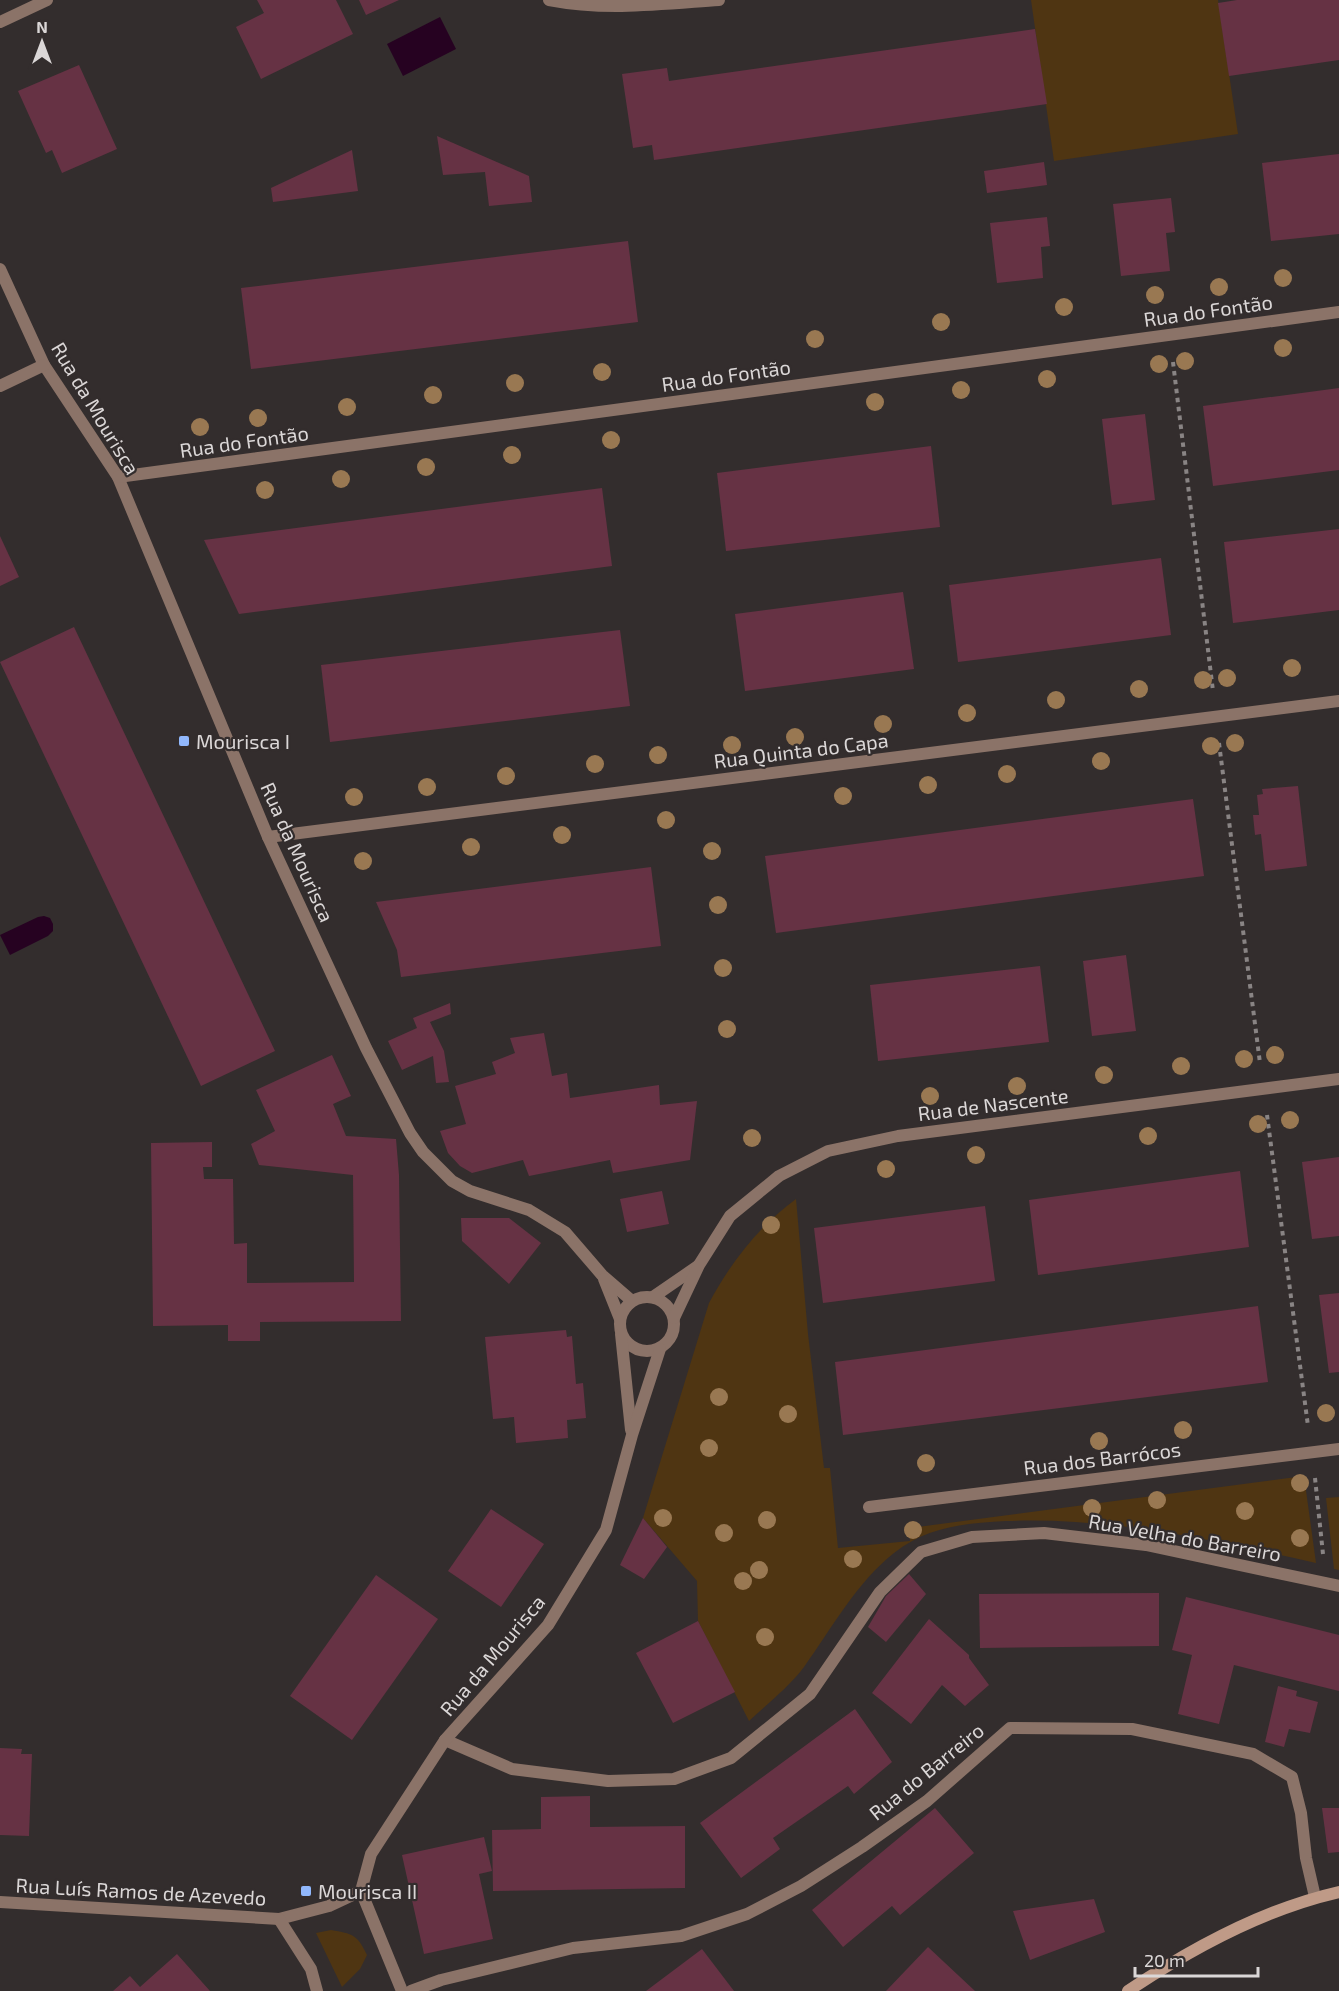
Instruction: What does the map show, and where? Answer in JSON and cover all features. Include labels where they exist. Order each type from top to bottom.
[{"type":"main road","points":[[1128,1991],[1193,1951],[1241,1926],[1315,1897],[1339,1892]]},
{"type":"street","points":[[0,22],[47,0]]},
{"type":"street","points":[[549,0],[579,6],[718,0]]},
{"type":"street","name":"Rua da Mourisca","points":[[0,269],[44,365],[118,477],[268,837],[372,1058],[410,1133],[423,1152],[452,1181],[470,1191],[529,1210],[565,1232],[602,1275],[632,1301]]},
{"type":"street","name":"Rua do Fontão","points":[[118,477],[1339,312]]},
{"type":"street","points":[[0,386],[44,365]]},
{"type":"street","name":"Rua Quinta do Capa","points":[[268,837],[1339,701]]},
{"type":"street","name":"Rua de Nascente","points":[[674,1318],[699,1265],[730,1216],[779,1176],[828,1151],[898,1136],[1339,1079]]},
{"type":"street","points":[[653,1297],[699,1265]]},
{"type":"street","name":"Rua da Mourisca","points":[[602,1275],[620,1319]]},
{"type":"street","points":[[642,1297],[653,1297],[663,1302],[671,1310],[675,1327],[672,1336],[660,1349],[651,1352],[641,1351],[625,1341],[621,1333],[620,1319],[624,1308],[632,1301],[642,1297]]},
{"type":"street","name":"Rua da Mourisca","points":[[621,1333],[632,1435]]},
{"type":"street","name":"Rua da Mourisca","points":[[361,1891],[371,1854],[445,1740],[548,1625],[606,1530],[632,1435],[660,1349]]},
{"type":"street","name":"Rua dos Barrócos","points":[[869,1507],[1339,1449]]},
{"type":"street","name":"Rua Velha do Barreiro","points":[[445,1740],[512,1769],[608,1782],[674,1779],[731,1758],[810,1694],[880,1592],[921,1552],[972,1537],[1044,1533],[1146,1545],[1339,1586]]},
{"type":"street","name":"Rua do Barreiro","points":[[411,1991],[441,1980],[573,1948],[681,1936],[747,1914],[801,1886],[927,1801],[1010,1728],[1132,1729],[1252,1754],[1292,1777],[1301,1813],[1306,1858],[1315,1897]]},
{"type":"street","points":[[361,1891],[402,1991]]},
{"type":"street","name":"Rua Luís Ramos de Azevedo","points":[[0,1902],[279,1919],[329,1906],[361,1891]]},
{"type":"street","points":[[279,1919],[311,1969],[317,1991]]},
{"type":"path","points":[[1174,372],[1211,674]]},
{"type":"path","points":[[1221,754],[1258,1053]]},
{"type":"path","points":[[1270,1138],[1305,1406]]},
{"type":"path","points":[[1316,1495],[1323,1558]]},
{"type":"shaded area","points":[[1031,0],[1218,0],[1238,134],[1054,161]]},
{"type":"shaded area","points":[[440,17],[456,49],[403,76],[387,44]]},
{"type":"shaded area","points":[[44,916],[50,918],[53,931],[48,936],[10,955],[0,935]]},
{"type":"shaded area","points":[[796,1199],[808,1334],[824,1468],[830,1468],[838,1548],[910,1541],[910,1528],[1304,1476],[1316,1563],[1239,1546],[1124,1526],[1006,1521],[947,1528],[906,1544],[880,1565],[856,1592],[804,1667],[749,1721],[698,1621],[697,1581],[643,1518],[709,1303],[747,1246],[770,1221]]},
{"type":"shaded area","points":[[1339,1497],[1339,1570],[1334,1569],[1326,1498]]},
{"type":"shaded area","points":[[331,1930],[354,1936],[367,1955],[360,1969],[342,1987],[316,1933]]},
{"type":"building","points":[[257,0],[336,0],[353,34],[261,79],[236,27],[264,13]]},
{"type":"building","points":[[359,0],[399,0],[366,15]]},
{"type":"building","points":[[1237,0],[1339,0],[1339,60],[1229,76],[1218,3]]},
{"type":"building","points":[[1035,29],[1047,104],[654,160],[652,145],[633,148],[622,74],[667,68],[669,81]]},
{"type":"building","points":[[79,65],[117,149],[62,173],[52,150],[46,153],[18,91]]},
{"type":"building","points":[[437,136],[529,176],[532,202],[489,206],[485,172],[443,175]]},
{"type":"building","points":[[352,150],[358,191],[273,202],[271,188]]},
{"type":"building","points":[[1339,154],[1339,234],[1271,241],[1262,163]]},
{"type":"building","points":[[1044,162],[1047,185],[987,193],[984,171]]},
{"type":"building","points":[[1171,198],[1175,232],[1166,233],[1170,271],[1121,276],[1113,204]]},
{"type":"building","points":[[1047,217],[1050,246],[1041,247],[1043,278],[997,283],[990,223]]},
{"type":"building","points":[[628,241],[638,322],[251,369],[241,288]]},
{"type":"building","points":[[1339,388],[1339,470],[1213,486],[1203,406]]},
{"type":"building","points":[[1145,414],[1155,500],[1112,505],[1102,419]]},
{"type":"building","points":[[931,446],[940,527],[726,551],[717,473]]},
{"type":"building","points":[[602,488],[612,566],[239,614],[204,540]]},
{"type":"building","points":[[1339,529],[1339,610],[1233,623],[1224,542]]},
{"type":"building","points":[[0,536],[19,577],[0,586]]},
{"type":"building","points":[[1161,558],[1171,635],[958,662],[949,585]]},
{"type":"building","points":[[903,592],[914,669],[745,691],[735,614]]},
{"type":"building","points":[[74,627],[275,1051],[201,1086],[0,662]]},
{"type":"building","points":[[620,630],[630,706],[330,742],[321,665]]},
{"type":"building","points":[[1298,786],[1307,866],[1265,871],[1261,834],[1255,835],[1253,815],[1259,815],[1257,795],[1263,794],[1262,789]]},
{"type":"building","points":[[1193,799],[1204,876],[776,933],[765,856]]},
{"type":"building","points":[[651,867],[661,946],[401,977],[397,950],[376,902]]},
{"type":"building","points":[[1126,955],[1136,1031],[1092,1036],[1083,961]]},
{"type":"building","points":[[1040,966],[1049,1042],[878,1061],[870,985]]},
{"type":"building","points":[[450,1003],[451,1014],[430,1022],[444,1051],[449,1082],[436,1083],[433,1056],[402,1070],[388,1041],[417,1028],[413,1018]]},
{"type":"building","points":[[544,1033],[552,1076],[567,1073],[570,1098],[659,1085],[660,1105],[697,1101],[690,1160],[613,1173],[610,1160],[529,1176],[523,1160],[472,1173],[460,1166],[448,1153],[440,1131],[466,1124],[455,1086],[496,1074],[492,1062],[515,1053],[510,1038]]},
{"type":"building","points":[[332,1055],[351,1096],[333,1104],[346,1136],[396,1139],[399,1175],[401,1321],[260,1322],[260,1341],[228,1341],[228,1325],[153,1326],[151,1143],[212,1142],[212,1167],[203,1167],[204,1179],[233,1179],[234,1244],[247,1243],[247,1283],[354,1282],[353,1175],[259,1165],[251,1144],[275,1131],[256,1090]]},
{"type":"building","points":[[1339,1157],[1339,1236],[1312,1239],[1302,1162]]},
{"type":"building","points":[[1240,1171],[1249,1247],[1038,1275],[1029,1200]]},
{"type":"building","points":[[662,1191],[669,1224],[627,1232],[620,1199]]},
{"type":"building","points":[[985,1206],[995,1281],[823,1303],[814,1228]]},
{"type":"building","points":[[461,1218],[509,1218],[541,1243],[509,1284],[462,1241]]},
{"type":"building","points":[[1339,1293],[1339,1372],[1329,1373],[1319,1295]]},
{"type":"building","points":[[1258,1306],[1268,1382],[843,1435],[835,1362]]},
{"type":"building","points":[[566,1330],[567,1337],[572,1336],[576,1384],[583,1383],[586,1418],[567,1420],[568,1438],[516,1443],[514,1417],[493,1419],[485,1337]]},
{"type":"building","points":[[491,1509],[544,1544],[501,1607],[448,1571]]},
{"type":"building","points":[[643,1518],[667,1547],[644,1579],[620,1565]]},
{"type":"building","points":[[909,1574],[926,1594],[886,1642],[868,1627],[886,1596]]},
{"type":"building","points":[[376,1575],[438,1619],[352,1740],[290,1696]]},
{"type":"building","points":[[1159,1593],[1159,1646],[980,1648],[979,1594]]},
{"type":"building","points":[[1186,1597],[1339,1635],[1339,1691],[1234,1665],[1219,1724],[1178,1714],[1192,1655],[1172,1650]]},
{"type":"building","points":[[929,1619],[969,1655],[989,1685],[965,1706],[942,1685],[911,1724],[872,1693]]},
{"type":"building","points":[[698,1621],[735,1692],[673,1723],[636,1653]]},
{"type":"building","points":[[1278,1686],[1297,1691],[1296,1696],[1318,1702],[1310,1733],[1289,1729],[1284,1747],[1265,1742]]},
{"type":"building","points":[[855,1709],[892,1762],[854,1794],[848,1786],[773,1838],[780,1849],[741,1878],[700,1823]]},
{"type":"building","points":[[0,1748],[22,1749],[21,1754],[32,1754],[29,1836],[0,1835]]},
{"type":"building","points":[[590,1796],[590,1827],[685,1826],[685,1888],[493,1891],[492,1830],[541,1829],[541,1797]]},
{"type":"building","points":[[935,1808],[974,1853],[900,1915],[892,1906],[843,1947],[812,1910]]},
{"type":"building","points":[[1322,1808],[1339,1808],[1339,1852],[1328,1853]]},
{"type":"building","points":[[484,1837],[492,1871],[479,1874],[493,1939],[424,1954],[402,1855]]},
{"type":"building","points":[[1094,1899],[1105,1932],[1030,1960],[1013,1911]]},
{"type":"building","points":[[928,1947],[975,1991],[886,1991]]},
{"type":"building","points":[[702,1949],[734,1991],[646,1991]]},
{"type":"building","points":[[177,1954],[210,1991],[113,1991],[130,1976],[140,1987]]},
{"type":"place","name":"Mourisca I","points":[[184,741]]},
{"type":"place","name":"Mourisca II","points":[[306,1891]]}]
